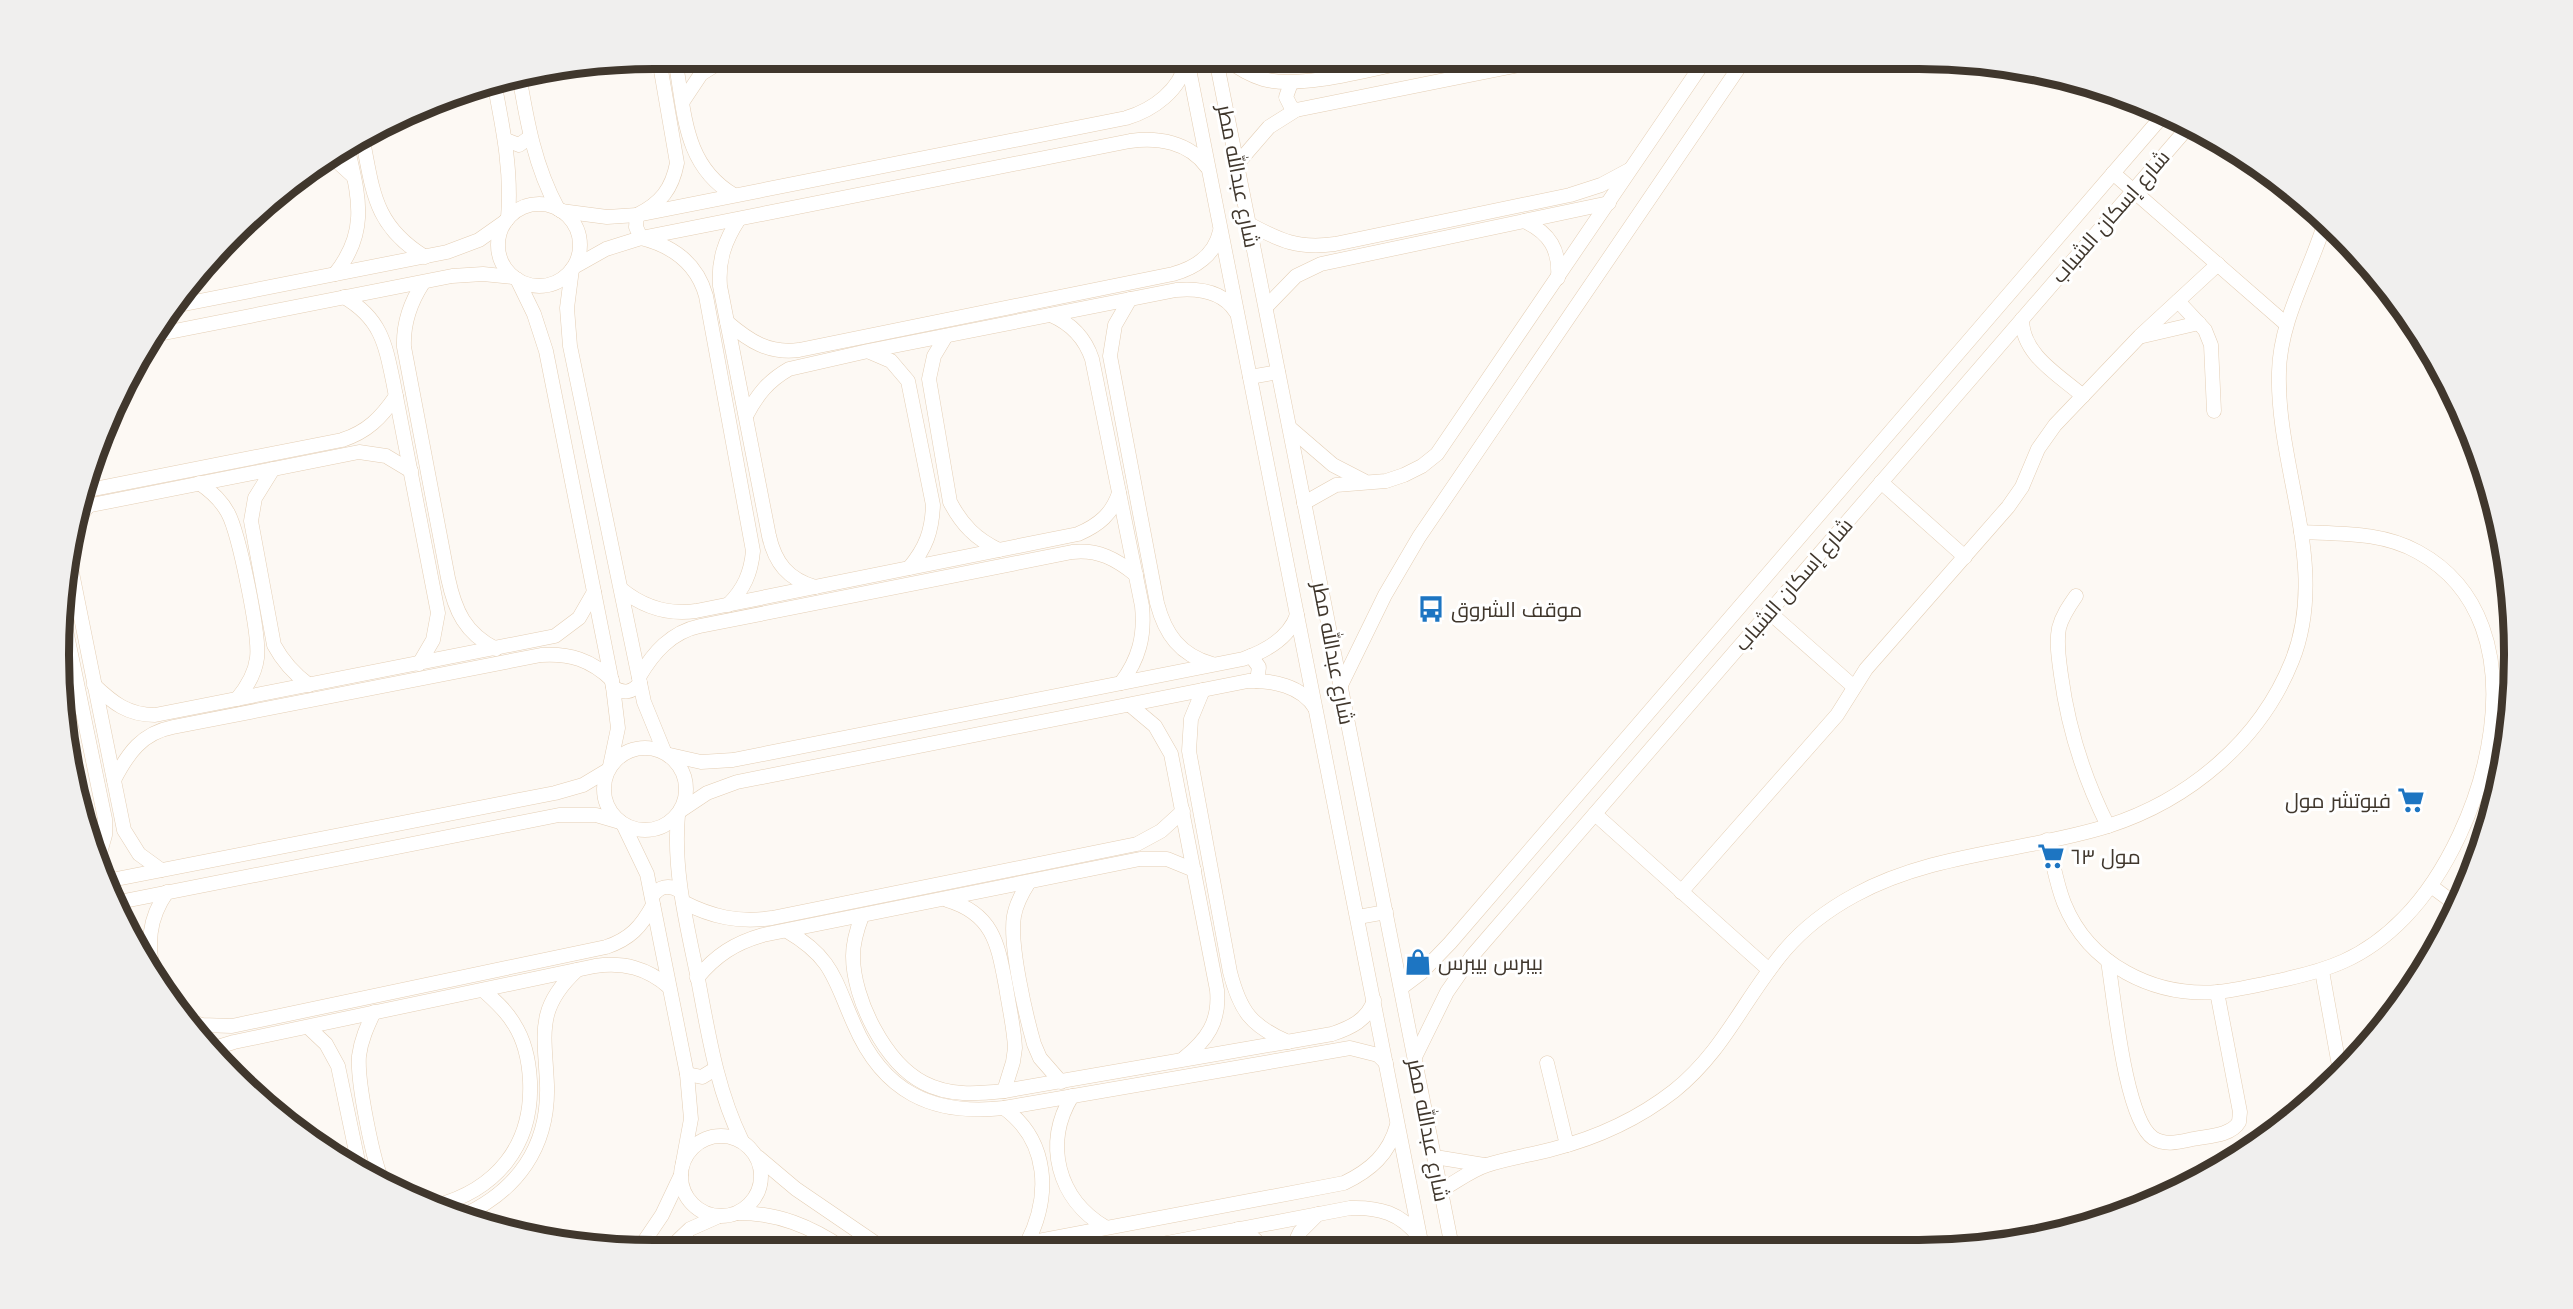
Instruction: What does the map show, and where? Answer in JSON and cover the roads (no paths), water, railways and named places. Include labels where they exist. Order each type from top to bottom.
[{"type":"street","points":[[637,215],[653,207],[665,195],[674,180],[677,163],[676,146],[661,69]]},
{"type":"street","points":[[677,69],[691,143],[706,174],[719,186],[734,195]]},
{"type":"street","points":[[683,101],[701,74],[708,69]]},
{"type":"street","points":[[186,304],[447,252],[478,240],[526,206],[537,204],[559,210],[607,217],[637,215],[1137,114],[1152,107],[1171,91],[1185,69]]},
{"type":"street","name":"شارع عبدالله مطر","points":[[1189,69],[1420,1240]]},
{"type":"street","name":"شارع عبدالله مطر","points":[[1218,69],[1451,1240]]},
{"type":"street","points":[[1240,69],[1263,79],[1291,83],[1366,69]]},
{"type":"street","points":[[1237,164],[1269,127],[1296,110],[1499,69]]},
{"type":"street","points":[[1304,503],[1336,485],[1386,481],[1404,476],[1437,454],[1700,69]]},
{"type":"street","points":[[1341,685],[1385,595],[1419,537],[1738,69]]},
{"type":"street","points":[[1291,83],[1286,98],[1296,110]]},
{"type":"street","points":[[521,85],[531,137],[544,182],[559,210],[575,226],[579,236],[580,247],[573,268],[567,308],[570,346],[649,719],[667,753],[678,762],[687,781],[685,802],[679,813],[676,851],[681,896],[715,1069],[726,1106],[742,1141],[782,1179],[872,1240]]},
{"type":"street","points":[[496,91],[506,140],[510,179],[507,219],[501,230],[498,250],[501,260],[515,278],[534,314],[546,351],[612,683],[618,728],[604,792],[612,813],[622,823],[640,856],[652,901],[687,1074],[692,1119],[682,1169],[682,1187],[687,1198],[695,1207],[705,1214],[717,1216]]},
{"type":"street","points":[[1137,114],[1144,126],[1143,139]]},
{"type":"street","name":"شارع إسكان الشباب","points":[[1401,988],[1436,959],[2158,121]]},
{"type":"street","name":"شارع إسكان الشباب","points":[[1415,1057],[1458,973],[2183,132]]},
{"type":"street","points":[[506,140],[519,145],[531,137]]},
{"type":"street","points":[[166,333],[452,276],[483,274],[515,278],[536,286],[546,285],[556,282],[573,268],[606,249],[641,238],[1143,139],[1159,140],[1188,149],[1201,158],[1209,170]]},
{"type":"street","points":[[676,146],[686,147],[691,143]]},
{"type":"street","points":[[364,146],[375,199],[389,227],[399,238],[425,257]]},
{"type":"street","points":[[335,274],[345,262],[357,233],[359,203],[349,155]]},
{"type":"street","points":[[339,162],[355,178]]},
{"type":"street","points":[[905,162],[910,185]]},
{"type":"street","points":[[1249,224],[1291,244],[1319,246],[1551,200],[1586,191],[1631,169]]},
{"type":"street","points":[[2113,173],[2286,324]]},
{"type":"street","points":[[359,203],[366,204],[375,199]]},
{"type":"street","points":[[1551,200],[1555,205],[1554,215]]},
{"type":"street","points":[[1266,307],[1296,276],[1321,264],[1609,203]]},
{"type":"street","points":[[637,215],[636,227],[641,238],[669,247],[682,256],[692,266],[704,288],[753,551],[749,575],[737,596],[728,605]]},
{"type":"street","points":[[739,219],[724,245],[720,260],[720,286],[772,548],[784,569],[803,584],[815,587]]},
{"type":"street","points":[[1524,221],[1538,227],[1556,249],[1559,263],[1558,278]]},
{"type":"street","points":[[727,322],[750,341],[786,352],[1173,274],[1187,270],[1209,253],[1218,241],[1221,229]]},
{"type":"street","points":[[1441,1190],[1484,1166],[1567,1145],[1601,1133],[1637,1115],[1684,1082],[1724,1040],[1769,970],[1785,950],[1811,925],[1838,905],[1864,890],[1937,864],[2108,826],[2148,809],[2198,779],[2223,761],[2246,737],[2267,711],[2282,685],[2300,638],[2305,582],[2301,532],[2279,394],[2281,348],[2286,324],[2322,230]]},
{"type":"street","points":[[1319,246],[1314,253],[1315,260],[1321,264]]},
{"type":"street","points":[[447,252],[454,263],[452,276]]},
{"type":"street","points":[[1682,892],[1837,715],[1874,660],[2017,496],[2046,437],[2140,336],[2218,264]]},
{"type":"street","points":[[1173,274],[1176,290]]},
{"type":"street","points":[[704,288],[710,282],[716,282],[720,286]]},
{"type":"street","points":[[423,283],[410,307],[404,327],[404,347],[448,578],[456,610],[463,622],[483,642],[496,649]]},
{"type":"street","points":[[746,416],[759,392],[789,369],[868,351],[1176,290],[1191,289],[1219,296],[1231,304],[1238,315]]},
{"type":"street","points":[[344,297],[367,314],[376,325],[385,344],[393,381],[438,614],[437,627],[430,647],[419,664]]},
{"type":"street","points":[[1130,299],[1115,325],[1110,356],[1161,619],[1167,633],[1181,649],[1200,661],[1214,665]]},
{"type":"street","points":[[2178,301],[2199,323],[2211,345],[2214,411]]},
{"type":"street","points":[[1051,315],[1063,320],[1082,337],[1092,359],[1136,575],[1143,622],[1138,655],[1120,683]]},
{"type":"street","points":[[948,319],[949,335],[934,356],[930,367],[929,390],[950,502],[961,520],[975,536],[999,550]]},
{"type":"street","points":[[2022,319],[2022,330],[2033,352],[2083,396]]},
{"type":"street","points":[[2140,336],[2199,323]]},
{"type":"street","points":[[546,351],[558,345],[570,346]]},
{"type":"street","points":[[868,351],[891,361],[904,376],[912,393],[933,505],[933,522],[920,555],[909,568]]},
{"type":"street","points":[[786,352],[783,363],[789,369]]},
{"type":"street","points":[[1092,359],[1099,354],[1110,356]]},
{"type":"street","points":[[1250,376],[1278,372]]},
{"type":"street","points":[[393,381],[400,375],[410,377]]},
{"type":"street","points":[[912,393],[920,387],[929,390]]},
{"type":"street","points":[[93,488],[342,440],[368,429],[379,420],[396,396]]},
{"type":"street","points":[[1290,428],[1333,465],[1366,482]]},
{"type":"street","points":[[342,440],[348,446],[346,454]]},
{"type":"street","points":[[88,505],[346,454],[372,452],[386,456],[411,471]]},
{"type":"street","points":[[273,469],[255,498],[251,532],[274,645],[282,661],[309,685]]},
{"type":"street","points":[[1881,482],[1965,557]]},
{"type":"street","points":[[199,483],[219,500],[230,517],[236,535],[258,645],[253,674],[237,699]]},
{"type":"street","points":[[621,589],[632,598],[659,610],[688,612],[728,605],[1078,534],[1105,518],[1114,506],[1119,492]]},
{"type":"street","points":[[933,505],[944,507],[950,502]]},
{"type":"street","points":[[1822,512],[1840,530]]},
{"type":"street","points":[[236,535],[243,531],[251,532]]},
{"type":"street","points":[[2048,840],[2060,890],[2073,920],[2088,942],[2108,961],[2123,971],[2155,985],[2176,990],[2217,992],[2322,971],[2360,955],[2377,944],[2406,917],[2431,886],[2463,830],[2483,770],[2493,692],[2490,655],[2481,620],[2462,589],[2449,575],[2419,552],[2393,541],[2366,535],[2301,532]]},
{"type":"street","points":[[1078,534],[1083,540],[1081,551]]},
{"type":"street","points":[[753,551],[765,553],[772,548]]},
{"type":"street","points":[[114,780],[134,748],[157,731],[541,655],[556,654],[579,658],[600,669],[618,690],[630,691],[661,646],[682,631],[692,627],[1081,551],[1105,555],[1136,575]]},
{"type":"street","points":[[883,573],[886,588]]},
{"type":"street","points":[[433,581],[440,583],[448,578]]},
{"type":"street","points":[[73,584],[121,816],[130,842],[149,863],[161,870]]},
{"type":"street","points":[[94,685],[120,708],[137,714],[155,715],[555,636],[568,629],[588,606],[594,592]]},
{"type":"street","points":[[2076,596],[2064,614],[2058,630],[2061,673],[2069,720],[2081,763],[2108,826]]},
{"type":"street","points":[[688,612],[686,620],[692,627]]},
{"type":"street","points":[[1769,612],[1854,687]]},
{"type":"street","points":[[114,879],[555,793],[583,784],[609,768],[629,750],[653,748],[701,762],[733,760],[1214,665],[1251,656],[1275,644],[1294,625],[1298,615]]},
{"type":"street","points":[[1143,622],[1153,625],[1161,619]]},
{"type":"street","points":[[255,630],[265,631],[270,627]]},
{"type":"street","points":[[538,640],[542,645],[541,655]]},
{"type":"street","points":[[69,646],[105,819],[105,835],[102,847]]},
{"type":"street","points":[[1251,656],[1259,667],[1257,681]]},
{"type":"street","points":[[124,901],[559,815],[590,815],[622,823],[632,828],[652,830],[670,822],[707,793],[737,782],[1257,681],[1279,684],[1299,692],[1310,700],[1317,711]]},
{"type":"street","points":[[1203,690],[1191,719],[1190,768],[1230,972],[1239,1003],[1248,1017],[1259,1028],[1288,1042]]},
{"type":"street","points":[[1130,705],[1155,726],[1164,739],[1176,771],[1214,975],[1218,1005],[1216,1019],[1202,1043],[1181,1061]]},
{"type":"street","points":[[155,715],[153,725],[157,731]]},
{"type":"street","points":[[950,717],[955,739]]},
{"type":"street","points":[[733,760],[730,770],[737,782]]},
{"type":"street","points":[[1176,771],[1182,767],[1190,768]]},
{"type":"street","points":[[555,793],[561,806],[559,815]]},
{"type":"street","points":[[200,1024],[231,1026],[606,947],[630,937],[639,928],[661,888],[668,886],[681,896],[720,917],[760,920],[1137,844],[1161,831],[1183,811]]},
{"type":"street","points":[[1595,814],[1769,970]]},
{"type":"street","points":[[105,819],[113,820],[121,816]]},
{"type":"street","points":[[321,839],[326,860]]},
{"type":"street","points":[[1137,844],[1141,849],[1140,859]]},
{"type":"street","points":[[697,978],[710,962],[726,950],[763,935],[1140,859],[1167,860],[1194,870]]},
{"type":"street","points":[[1511,873],[1529,890]]},
{"type":"street","points":[[1029,882],[1017,904],[1014,916],[1014,944],[1030,1030],[1040,1058],[1061,1082]]},
{"type":"street","points":[[2431,886],[2450,900]]},
{"type":"street","points":[[146,945],[153,920],[167,892]]},
{"type":"street","points":[[945,900],[960,904],[984,920],[998,946],[1014,1033],[1014,1062],[1004,1091]]},
{"type":"street","points":[[1358,917],[1386,912]]},
{"type":"street","points":[[862,916],[854,943],[854,970],[877,1033],[896,1063],[924,1083],[958,1093],[1004,1091],[1332,1034],[1363,1018],[1371,1009],[1374,1000]]},
{"type":"street","points":[[760,920],[758,928],[763,935]]},
{"type":"street","points":[[787,930],[814,949],[825,961],[841,989],[862,1042],[885,1075],[900,1088],[918,1098],[958,1109],[1004,1108],[1335,1050],[1364,1050],[1378,1055],[1386,1063]]},
{"type":"street","points":[[998,946],[1004,941],[1014,944]]},
{"type":"street","points":[[606,947],[611,955],[608,964]]},
{"type":"street","points":[[2108,961],[2122,1051],[2135,1107],[2145,1131],[2158,1140],[2173,1143],[2228,1132],[2239,1122],[2240,1112],[2217,992]]},
{"type":"street","points":[[220,1047],[374,1012],[608,964],[634,967],[647,972],[669,987]]},
{"type":"street","points":[[473,1211],[481,1208],[515,1180],[537,1145],[546,1106],[544,1023],[556,993],[578,970]]},
{"type":"street","points":[[2322,971],[2339,1063]]},
{"type":"street","points":[[1214,975],[1221,977],[1230,972]]},
{"type":"street","points":[[841,989],[848,984],[858,984]]},
{"type":"street","points":[[402,989],[406,1006]]},
{"type":"street","points":[[449,1202],[474,1191],[492,1178],[519,1144],[526,1123],[530,1089],[523,1042],[506,1012],[483,990]]},
{"type":"street","points":[[374,1012],[362,1042],[360,1074],[378,1170]]},
{"type":"street","points":[[231,1026],[229,1034],[234,1042]]},
{"type":"street","points":[[308,1027],[333,1055],[342,1078],[357,1159]]},
{"type":"street","points":[[1014,1033],[1023,1036],[1030,1030]]},
{"type":"street","points":[[1332,1034],[1337,1041],[1335,1050]]},
{"type":"street","points":[[523,1042],[533,1038],[543,1038]]},
{"type":"street","points":[[1547,1063],[1567,1145]]},
{"type":"street","points":[[687,1074],[702,1077],[715,1069]]},
{"type":"street","points":[[342,1078],[348,1074],[360,1074]]},
{"type":"street","points":[[1097,1075],[1100,1092]]},
{"type":"street","points":[[958,1093],[958,1109]]},
{"type":"street","points":[[1072,1096],[1059,1126],[1057,1144],[1059,1166],[1070,1196],[1086,1214],[1106,1227]]},
{"type":"street","points":[[1004,1108],[1024,1127],[1038,1154],[1042,1169],[1041,1207],[1036,1226],[1029,1240]]},
{"type":"street","points":[[1042,1240],[1344,1184],[1360,1176],[1385,1153],[1394,1137],[1397,1123]]},
{"type":"street","points":[[645,1240],[662,1215],[690,1150],[701,1141],[714,1136],[728,1136],[742,1141]]},
{"type":"street","points":[[738,1213],[749,1206],[760,1189],[761,1169],[757,1156]]},
{"type":"street","points":[[1435,1157],[1484,1166]]},
{"type":"street","points":[[1042,1169],[1059,1166]]},
{"type":"street","points":[[1344,1184],[1351,1192],[1350,1208]]},
{"type":"street","points":[[1182,1240],[1350,1208],[1383,1210],[1399,1217],[1411,1226],[1419,1240]]},
{"type":"street","points":[[678,1240],[690,1229],[717,1216],[738,1213],[779,1216],[799,1223],[830,1240]]},
{"type":"street","points":[[820,1234],[832,1214]]},
{"type":"street","points":[[1296,1240],[1300,1232],[1318,1214]]},
{"type":"street","points":[[1166,1217],[1172,1240]]},
{"type":"street","points":[[1238,1229],[1248,1233],[1256,1240]]},
{"type":"place","name":"موقف الشروق","points":[[1431,609]]},
{"type":"place","name":"فيوتشر مول","points":[[2411,800]]},
{"type":"place","name":"مول ٦٣","points":[[2051,856]]},
{"type":"place","name":"بيبرس بيبرس","points":[[1418,962]]}]
